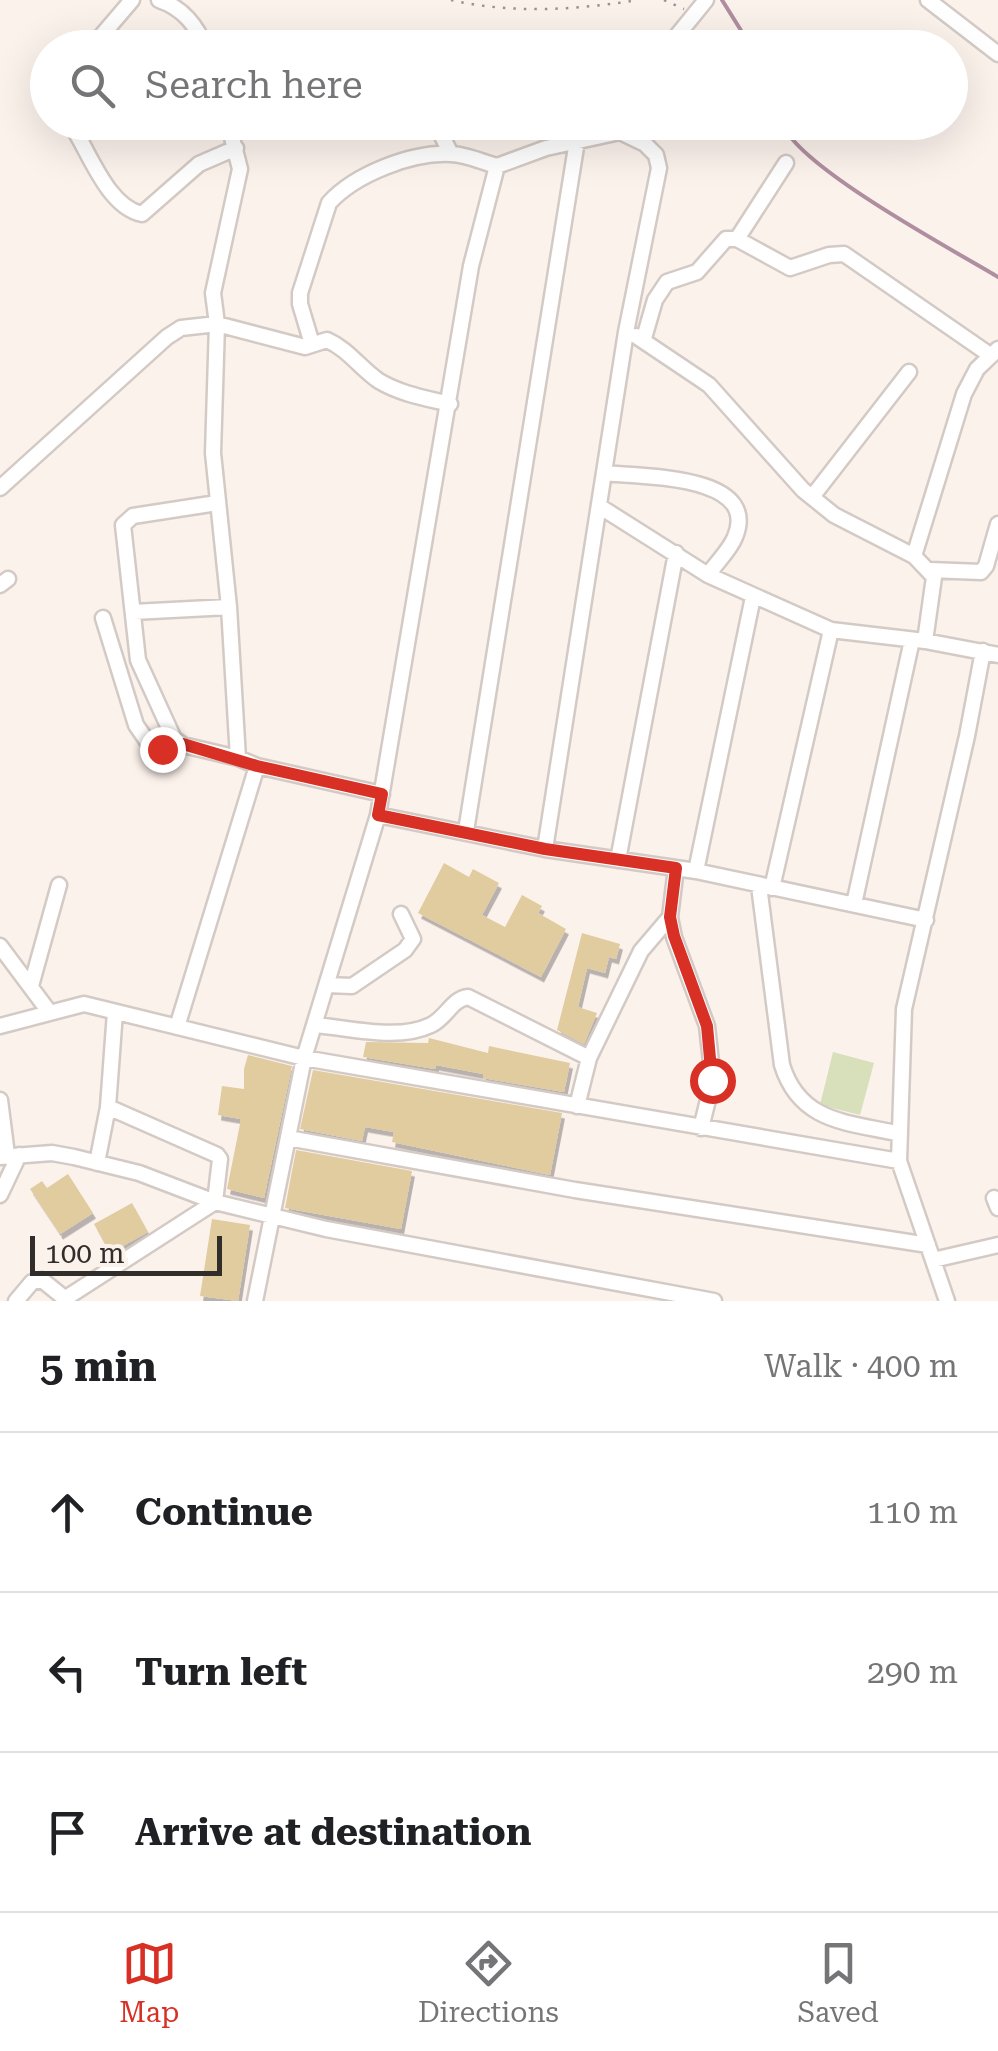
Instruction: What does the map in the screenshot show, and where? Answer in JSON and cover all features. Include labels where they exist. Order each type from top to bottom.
[{"type":"street","points":[[106,30],[132,0]]},
{"type":"street","points":[[158,0],[186,15],[198,30]]},
{"type":"street","points":[[681,30],[706,0]]},
{"type":"street","points":[[928,0],[967,30]]},
{"type":"street","points":[[968,31],[998,54]]},
{"type":"street","points":[[80,140],[116,199],[130,212],[142,214],[199,164],[236,148]]},
{"type":"street","points":[[234,140],[240,169],[213,293],[217,324],[213,452],[229,607],[238,758]]},
{"type":"street","points":[[444,140],[451,154]]},
{"type":"street","points":[[312,344],[300,294],[329,202],[357,178],[390,164],[451,154],[496,166],[580,140]]},
{"type":"street","points":[[545,849],[626,332],[659,168],[656,155],[639,140]]},
{"type":"street","points":[[466,831],[577,141]]},
{"type":"street","points":[[736,239],[786,163]]},
{"type":"street","points":[[255,1301],[304,1058],[378,815],[471,266],[496,166]]},
{"type":"street","points":[[644,338],[655,300],[667,282],[697,272],[726,239],[736,239],[790,268],[828,255],[844,254],[994,352],[976,368],[964,394],[914,556]]},
{"type":"street","points":[[0,488],[181,328],[217,324],[295,346],[328,340],[377,380],[403,393],[450,404]]},
{"type":"street","points":[[626,332],[644,338],[710,386],[812,497],[834,514],[914,556],[934,577],[854,904]]},
{"type":"street","points":[[812,497],[909,372]]},
{"type":"street","points":[[604,473],[697,483],[733,500],[739,510],[735,537],[708,574]]},
{"type":"street","points":[[216,503],[126,519],[123,525],[138,660],[174,739],[257,766],[382,794]]},
{"type":"street","points":[[599,506],[708,574],[753,598],[831,630],[990,653],[904,1009],[899,1161],[948,1301]]},
{"type":"street","points":[[930,570],[981,572],[998,524]]},
{"type":"street","points":[[618,860],[676,554]]},
{"type":"street","points":[[696,871],[753,598]]},
{"type":"street","points":[[133,612],[229,607]]},
{"type":"street","points":[[102,618],[136,725],[147,741],[162,749],[183,744]]},
{"type":"street","points":[[831,630],[766,887],[782,1065],[788,1087],[822,1116],[900,1134]]},
{"type":"street","points":[[177,1027],[257,766]]},
{"type":"street","points":[[378,815],[545,849],[696,871],[926,920]]},
{"type":"street","points":[[676,868],[670,917],[707,1026],[712,1080],[702,1128]]},
{"type":"street","points":[[30,986],[60,885]]},
{"type":"street","points":[[328,985],[352,986],[404,950],[412,939],[401,914]]},
{"type":"street","points":[[577,1106],[588,1058],[641,951],[670,917]]},
{"type":"street","points":[[0,946],[50,1013]]},
{"type":"street","points":[[314,1025],[409,1034],[435,1024],[459,998],[468,997],[588,1058]]},
{"type":"street","points":[[0,1026],[84,1004],[304,1058],[899,1161]]},
{"type":"street","points":[[97,1163],[108,1107],[114,1012]]},
{"type":"street","points":[[0,1100],[8,1156],[0,1195]]},
{"type":"street","points":[[16,1301],[32,1282],[42,1280],[67,1300],[215,1202],[218,1155],[108,1107]]},
{"type":"street","points":[[288,1138],[930,1252],[998,1245]]},
{"type":"street","points":[[8,1156],[52,1153],[139,1173],[215,1202],[326,1229],[714,1301]]},
{"type":"path","points":[[450,0],[484,8],[557,9],[638,0]]},
{"type":"path","points":[[664,0],[694,14]]},
{"type":"green space","points":[[833,1052],[874,1063],[860,1115],[820,1105]]},
{"type":"building","points":[[444,863],[469,877],[473,869],[499,883],[482,915],[505,927],[522,895],[542,906],[538,913],[566,929],[541,977],[418,913]]},
{"type":"building","points":[[582,933],[620,944],[616,959],[609,957],[605,973],[587,968],[578,1007],[597,1013],[584,1044],[557,1030]]},
{"type":"building","points":[[429,1038],[488,1053],[489,1046],[570,1063],[564,1092],[483,1078],[483,1074],[436,1065],[435,1069],[363,1057],[366,1042],[428,1043]]},
{"type":"building","points":[[248,1055],[292,1066],[264,1198],[227,1189],[241,1119],[218,1115],[222,1086],[244,1089]]},
{"type":"building","points":[[313,1070],[562,1113],[550,1175],[392,1142],[394,1132],[365,1127],[362,1141],[300,1129]]},
{"type":"building","points":[[296,1150],[412,1171],[401,1229],[285,1208]]},
{"type":"building","points":[[68,1174],[93,1213],[60,1234],[30,1189],[42,1181],[47,1188]]},
{"type":"building","points":[[132,1203],[148,1232],[110,1253],[94,1224]]},
{"type":"building","points":[[212,1219],[250,1225],[238,1301],[200,1296]]},
{"type":"waterway","points":[[722,0],[741,30]]},
{"type":"waterway","points":[[793,140],[844,183],[998,277]]},
{"type":"route","points":[[162,749],[183,744],[257,766],[382,794],[378,815],[545,849],[676,868],[670,917],[707,1026],[712,1080]]}]
